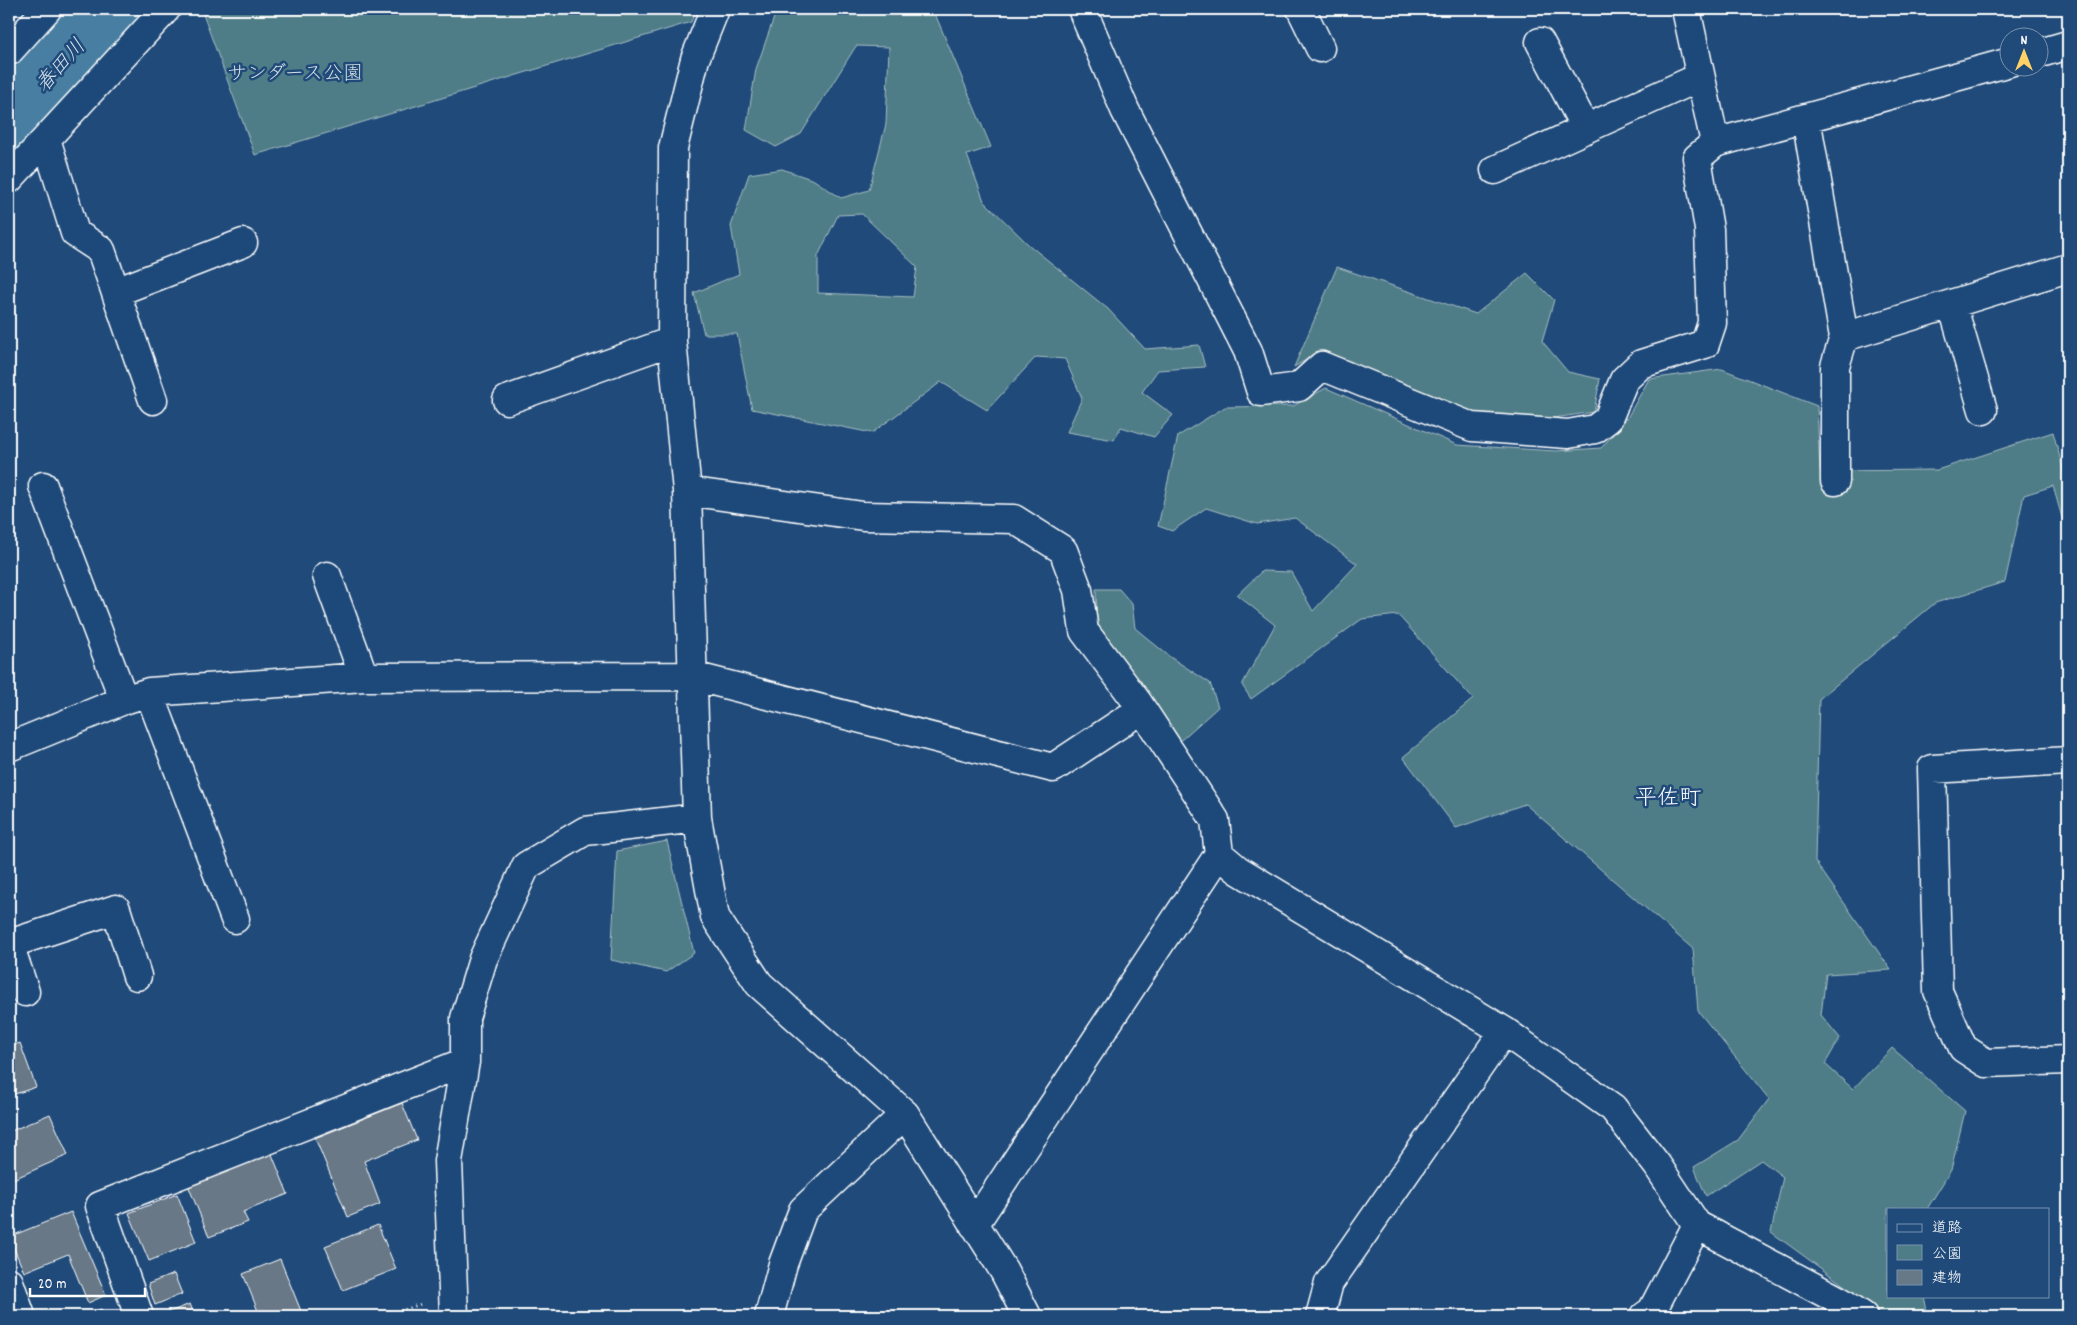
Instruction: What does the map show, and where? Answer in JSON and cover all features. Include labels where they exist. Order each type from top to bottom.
[{"type":"street","points":[[9,51],[47,9]]},
{"type":"street","points":[[9,179],[166,9]]},
{"type":"street","points":[[715,9],[695,59],[673,148],[672,341],[687,491],[697,818],[715,916],[758,984],[905,1114],[1004,1271],[1027,1316]]},
{"type":"street","points":[[1082,9],[1125,110],[1248,351],[1261,392],[1298,388],[1322,366],[1472,427],[1568,434],[1595,429],[1608,419],[1624,380],[1641,364],[1705,344],[1712,323],[1709,229],[1697,158],[1715,143],[2000,65]]},
{"type":"street","points":[[1301,9],[1320,48]]},
{"type":"street","points":[[1686,9],[1715,143]]},
{"type":"street","points":[[1540,42],[1586,129]]},
{"type":"street","points":[[2050,50],[2068,45]]},
{"type":"street","points":[[1495,170],[1700,77]]},
{"type":"street","points":[[1806,118],[1844,337],[1835,366],[1835,481]]},
{"type":"street","points":[[46,139],[76,233],[102,250],[153,400]]},
{"type":"street","points":[[116,292],[243,243]]},
{"type":"street","points":[[1844,337],[2068,268]]},
{"type":"street","points":[[1952,304],[1983,410]]},
{"type":"street","points":[[507,400],[672,341]]},
{"type":"street","points":[[43,486],[235,919]]},
{"type":"street","points":[[687,491],[863,516],[1014,519],[1063,550],[1078,590],[1084,631],[1142,709],[1215,820],[1220,854],[1238,870],[1504,1031],[1613,1108],[1657,1165],[1697,1225],[1840,1301],[1863,1316]]},
{"type":"street","points":[[327,576],[364,677]]},
{"type":"street","points":[[9,747],[136,696],[364,677],[693,676],[1053,768],[1142,709]]},
{"type":"street","points":[[2068,761],[1932,769],[1938,991],[1963,1048],[1986,1063],[2068,1060]]},
{"type":"street","points":[[454,1316],[448,1161],[466,1062],[465,1018],[483,959],[526,866],[585,831],[697,818]]},
{"type":"street","points":[[974,1225],[1220,854]]},
{"type":"street","points":[[25,992],[9,944],[116,909],[137,976]]},
{"type":"street","points":[[1320,1316],[1329,1283],[1504,1031]]},
{"type":"street","points":[[139,1316],[100,1206],[466,1062]]},
{"type":"street","points":[[769,1316],[783,1264],[804,1210],[905,1114]]},
{"type":"street","points":[[1645,1316],[1652,1311],[1697,1225]]},
{"type":"street","points":[[9,1282],[21,1316]]},
{"type":"green space","name":"サンダース公園","points":[[201,9],[696,9],[691,22],[255,155]]},
{"type":"green space","points":[[777,9],[933,9],[991,147],[967,155],[984,201],[1029,245],[1108,309],[1145,349],[1199,345],[1205,367],[1158,370],[1142,392],[1173,415],[1154,437],[1121,427],[1114,440],[1067,432],[1082,398],[1065,359],[1036,357],[987,410],[941,382],[872,433],[752,409],[737,334],[704,334],[694,293],[739,274],[731,226],[749,174],[782,169],[814,180],[841,198],[869,190],[886,124],[889,47],[856,46],[801,134],[776,147],[746,130],[756,69]],"holes":[[[862,214],[917,267],[913,297],[818,293],[818,256],[838,215]]]},
{"type":"green space","points":[[1337,267],[1476,314],[1527,273],[1554,300],[1542,341],[1568,372],[1600,379],[1594,412],[1547,419],[1471,413],[1321,351],[1294,367]]},
{"type":"green space","points":[[1722,369],[1817,406],[1820,471],[1937,470],[2053,432],[2068,487],[2068,539],[2053,486],[2024,495],[2005,582],[1935,603],[1819,699],[1815,861],[1891,970],[1826,974],[1821,1015],[1840,1038],[1825,1064],[1853,1089],[1892,1048],[1965,1111],[1951,1170],[1928,1208],[1887,1208],[1887,1298],[1924,1298],[1928,1316],[1825,1316],[1849,1289],[1771,1232],[1783,1177],[1761,1160],[1706,1196],[1694,1167],[1738,1140],[1769,1099],[1698,1011],[1693,949],[1525,804],[1456,828],[1403,757],[1473,699],[1398,615],[1362,619],[1251,699],[1242,685],[1275,625],[1237,595],[1262,571],[1291,572],[1313,611],[1357,564],[1295,518],[1257,524],[1206,508],[1172,531],[1158,526],[1178,436],[1225,407],[1293,406],[1326,388],[1457,445],[1556,451],[1601,448],[1627,418],[1649,379]]},
{"type":"green space","points":[[1096,589],[1119,589],[1132,604],[1135,628],[1170,657],[1210,683],[1218,707],[1180,741],[1097,629]]},
{"type":"green space","points":[[667,841],[694,953],[666,972],[611,960],[617,851]]},
{"type":"building","points":[[20,1043],[36,1087],[9,1096],[9,1047]]},
{"type":"building","points":[[402,1103],[417,1140],[364,1161],[380,1204],[348,1217],[315,1138]]},
{"type":"building","points":[[50,1114],[68,1155],[9,1181],[9,1132]]},
{"type":"building","points":[[271,1152],[288,1194],[243,1212],[248,1222],[209,1237],[188,1185]]},
{"type":"building","points":[[177,1194],[196,1242],[149,1261],[129,1213]]},
{"type":"building","points":[[71,1212],[106,1295],[88,1303],[68,1254],[24,1272],[9,1237]]},
{"type":"building","points":[[378,1225],[396,1269],[343,1290],[325,1246]]},
{"type":"building","points":[[280,1259],[303,1316],[260,1316],[243,1274]]},
{"type":"building","points":[[174,1274],[182,1294],[155,1305],[148,1284]]},
{"type":"building","points":[[190,1304],[195,1316],[159,1316]]},
{"type":"building","points":[[101,1309],[104,1316],[82,1316]]},
{"type":"waterway","name":"春田川","points":[[9,125],[114,9]]},
{"type":"district","name":"平佐町","points":[[1668,799]]}]
